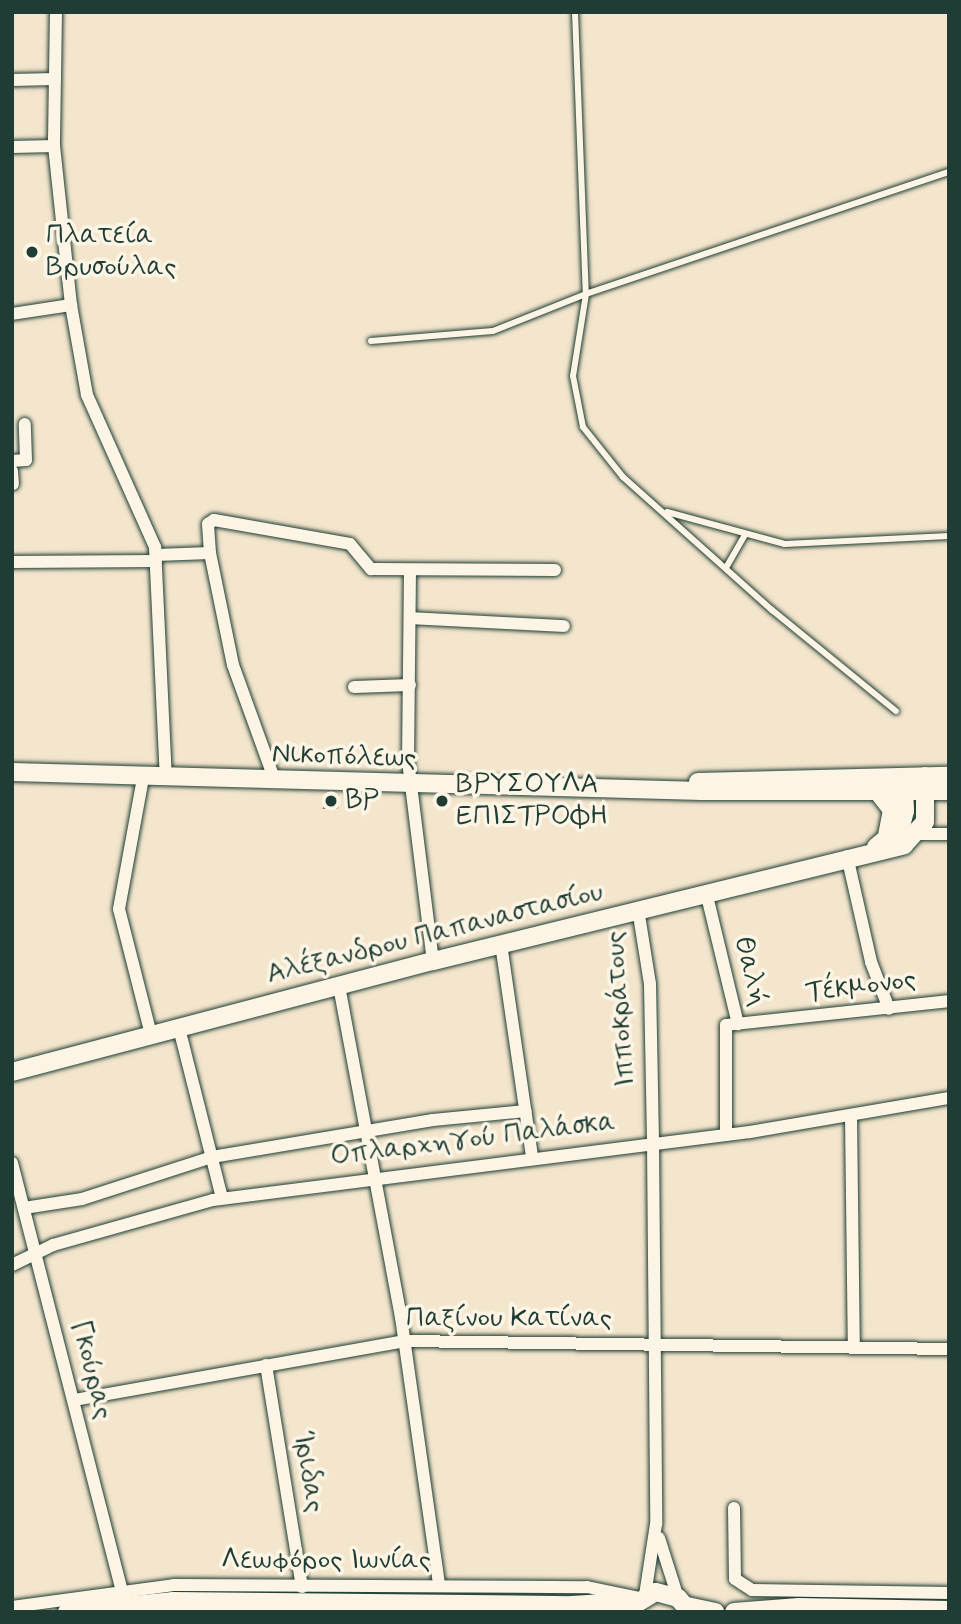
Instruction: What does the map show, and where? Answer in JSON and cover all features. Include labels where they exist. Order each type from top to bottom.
[{"type":"main road","name":"Νικοπόλεως","points":[[12,772],[410,785],[878,792],[904,784]]},
{"type":"main road","name":"Νικοπόλεως","points":[[674,787],[722,779],[925,784],[949,776]]},
{"type":"main road","points":[[876,846],[904,820],[904,784]]},
{"type":"main road","name":"Νικοπόλεως","points":[[925,784],[949,792]]},
{"type":"main road","points":[[918,834],[927,811],[925,784]]},
{"type":"main road","points":[[876,846],[893,817],[878,792]]},
{"type":"main road","name":"Αλέξανδρου Παπαναστασίου","points":[[12,1072],[847,856],[876,846],[904,845],[918,834]]},
{"type":"main road","points":[[67,1612],[173,1601],[572,1605],[637,1601],[667,1593],[685,1605],[715,1612]]},
{"type":"main road","points":[[734,1612],[799,1607],[949,1610]]},
{"type":"street","points":[[56,12],[54,145],[71,305],[87,395],[150,532],[156,558],[166,779]]},
{"type":"street","points":[[12,80],[55,79]]},
{"type":"street","points":[[12,147],[54,145]]},
{"type":"street","points":[[12,314],[71,305]]},
{"type":"street","points":[[12,461],[26,460],[25,424]]},
{"type":"street","points":[[12,471],[13,484]]},
{"type":"street","points":[[275,781],[236,676],[210,553],[208,524],[214,520],[349,544],[364,566],[555,570]]},
{"type":"street","points":[[12,562],[156,558],[210,553]]},
{"type":"street","points":[[411,569],[410,785],[433,961]]},
{"type":"street","points":[[410,618],[564,626]]},
{"type":"street","points":[[354,687],[410,685]]},
{"type":"street","points":[[143,778],[119,909],[151,1035]]},
{"type":"street","points":[[918,834],[949,834]]},
{"type":"street","points":[[847,856],[872,962],[889,1009]]},
{"type":"street","name":"Θαλή","points":[[706,892],[738,1024],[726,1025],[726,1135]]},
{"type":"street","name":"Ιπποκράτους","points":[[637,1601],[656,1524],[650,984],[638,909]]},
{"type":"street","points":[[501,944],[532,1157]]},
{"type":"street","points":[[339,986],[376,1176],[404,1341],[439,1585]]},
{"type":"street","name":"Τέκμονος","points":[[738,1024],[949,1001]]},
{"type":"street","points":[[179,1028],[222,1198]]},
{"type":"street","name":"Οπλαρχηγού Παλάσκα","points":[[12,1265],[35,1252],[222,1198],[376,1176],[726,1135],[949,1098]]},
{"type":"street","name":"Οπλαρχηγού Παλάσκα","points":[[24,1208],[82,1199],[212,1157],[366,1132],[526,1111]]},
{"type":"street","points":[[850,1116],[854,1348]]},
{"type":"street","name":"Γκούρας","points":[[12,1163],[121,1589]]},
{"type":"street","name":"Παξίνου Κατίνας","points":[[74,1400],[404,1341],[949,1349]]},
{"type":"street","name":"Ίριδας","points":[[266,1364],[302,1587]]},
{"type":"street","points":[[734,1508],[733,1567],[742,1586],[752,1590],[949,1592]]},
{"type":"street","name":"Ιπποκράτους","points":[[656,1524],[685,1605]]},
{"type":"street","name":"Λεωφόρος Ιωνίας","points":[[12,1607],[121,1589],[174,1585],[603,1588],[637,1601]]},
{"type":"lane","points":[[575,12],[586,294],[573,376],[578,415],[611,465],[727,566],[772,611],[896,711]]},
{"type":"lane","points":[[371,341],[493,331],[586,294],[949,172]]},
{"type":"lane","points":[[667,512],[745,535],[802,545],[949,536]]},
{"type":"lane","points":[[727,566],[745,535]]},
{"type":"building","points":[[324,794],[339,794],[339,807],[324,806]]},
{"type":"place","name":"Πλατεία Βρυσούλας","points":[[32,252]]},
{"type":"place","name":"BP","points":[[331,801]]},
{"type":"place","name":"ΒΡΥΣΟΥΛΑ ΕΠΙΣΤΡΟΦΗ","points":[[442,801]]}]
